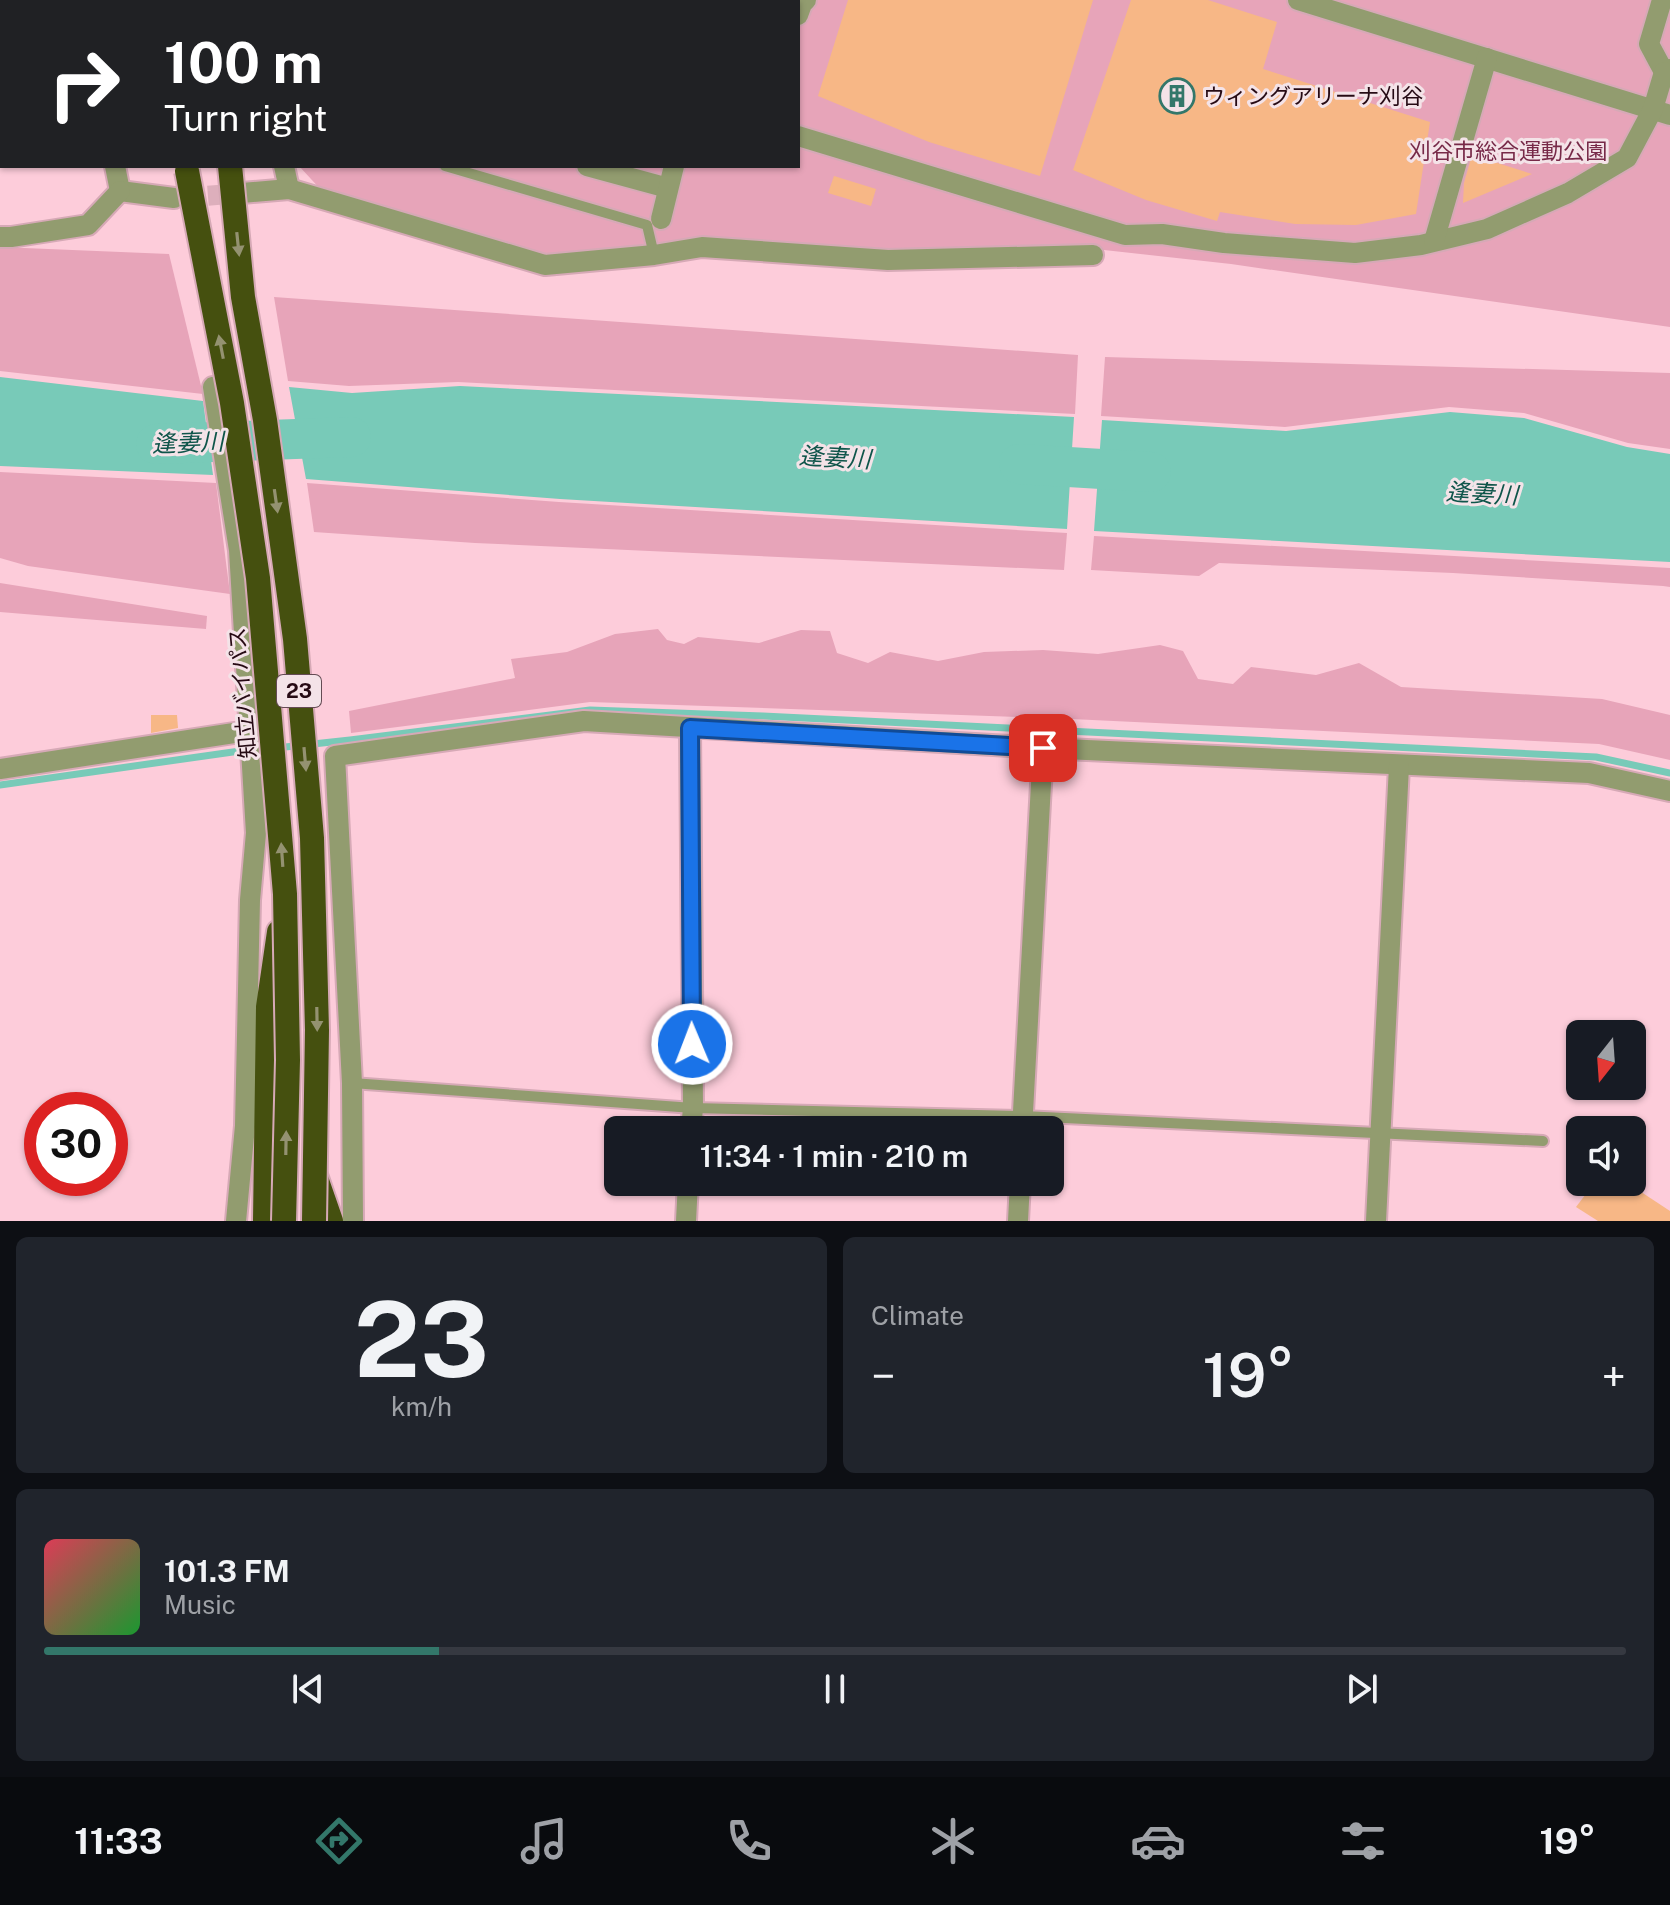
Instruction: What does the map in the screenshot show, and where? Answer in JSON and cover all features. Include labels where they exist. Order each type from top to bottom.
[{"type":"highway","name":"23","points":[[230,168],[243,297],[265,420],[295,639],[311,822],[317,1030],[314,1221]]},
{"type":"highway","name":"知立バイパス","points":[[186,169],[232,403],[258,578],[285,894],[288,1060],[284,1221]]},
{"type":"highway","points":[[265,1221],[268,1007],[285,894]]},
{"type":"highway","points":[[315,1176],[331,1221]]},
{"type":"street","points":[[1298,0],[1661,112]]},
{"type":"street","points":[[800,137],[1125,235],[1162,234],[1224,243],[1355,253],[1434,241],[1487,229],[1568,193],[1627,158],[1661,112],[1667,70],[1649,44],[1662,0]]},
{"type":"street","points":[[1434,241],[1487,58]]},
{"type":"street","points":[[115,168],[120,191]]},
{"type":"street","points":[[284,168],[289,189]]},
{"type":"street","points":[[594,168],[668,188]]},
{"type":"street","points":[[661,219],[673,168]]},
{"type":"street","points":[[242,193],[289,189],[545,265],[654,255],[702,247],[888,260],[1093,255]]},
{"type":"street","points":[[120,191],[174,198]]},
{"type":"street","points":[[0,237],[88,225],[120,191]]},
{"type":"street","points":[[213,387],[239,550],[256,833],[250,900],[245,1126],[236,1221]]},
{"type":"street","points":[[353,1221],[352,1083],[335,756],[584,721],[1043,748],[1589,773],[1670,791]]},
{"type":"street","points":[[690,728],[692,1116]]},
{"type":"street","points":[[0,769],[234,733]]},
{"type":"street","points":[[1022,1116],[1043,748]]},
{"type":"street","points":[[1376,1221],[1399,766]]},
{"type":"street","points":[[686,1221],[687,1196]]},
{"type":"street","points":[[1018,1221],[1019,1196]]},
{"type":"lane","points":[[452,168],[647,225],[654,255]]},
{"type":"lane","points":[[352,1083],[693,1108],[868,1116]]},
{"type":"lane","points":[[1064,1124],[1543,1141]]},
{"type":"green space","name":"刈谷市総合運動公園","points":[[800,0],[1670,0],[1670,327],[1231,264],[1095,249],[549,256],[323,192],[301,168],[800,168]]},
{"type":"green space","points":[[0,247],[169,254],[203,394],[0,371]]},
{"type":"green space","points":[[274,297],[1078,355],[1075,414],[458,382],[349,386],[288,381]]},
{"type":"green space","points":[[1105,357],[1670,373],[1670,449],[1628,443],[1524,413],[1449,407],[1285,427],[1101,416]]},
{"type":"green space","points":[[0,472],[216,483],[230,594],[28,566],[0,558]]},
{"type":"green space","points":[[307,483],[559,502],[1067,533],[1064,570],[475,543],[314,532]]},
{"type":"green space","points":[[1094,536],[1670,568],[1670,587],[1453,573],[1219,563],[1199,576],[1091,570]]},
{"type":"green space","points":[[0,583],[207,616],[206,629],[0,612]]},
{"type":"green space","points":[[658,629],[667,640],[684,644],[698,637],[759,643],[801,630],[830,631],[837,653],[868,663],[890,652],[938,661],[984,652],[1043,650],[1098,654],[1160,645],[1183,651],[1198,679],[1233,684],[1251,667],[1316,675],[1359,663],[1401,687],[1602,699],[1670,715],[1670,760],[1599,744],[1050,718],[590,702],[351,733],[349,711],[515,678],[511,659],[567,652],[615,634]]},
{"type":"water","points":[[0,377],[203,401],[213,475],[0,466]]},
{"type":"water","points":[[460,386],[1074,417],[1067,529],[560,499],[306,479],[289,387],[352,393]]},
{"type":"water","points":[[1450,412],[1524,418],[1627,447],[1670,454],[1670,562],[1094,531],[1102,420],[1286,431]]},
{"type":"building","points":[[848,0],[1093,0],[1040,176],[929,142],[818,96]]},
{"type":"building","points":[[1131,0],[1208,0],[1277,22],[1263,69],[1430,122],[1416,214],[1356,225],[1295,224],[1220,212],[1217,221],[1146,200],[1073,170]]},
{"type":"building","points":[[1472,155],[1532,174],[1463,203],[1464,183]]},
{"type":"building","points":[[834,176],[876,189],[871,206],[828,193]]},
{"type":"building","points":[[151,715],[177,715],[178,728],[151,733]]},
{"type":"building","points":[[1646,1195],[1670,1211],[1670,1221],[1598,1221],[1576,1207],[1584,1196]]},
{"type":"waterway","name":"逢妻川","points":[[156,444],[351,437]]},
{"type":"waterway","name":"逢妻川","points":[[1019,464],[1151,472]]},
{"type":"waterway","points":[[276,748],[590,710],[1596,757],[1670,773]]},
{"type":"waterway","points":[[0,785],[247,750]]},
{"type":"tunnel","points":[[178,198],[242,193]]},
{"type":"place","name":"ウィングアリーナ刈谷","points":[[1177,96]]},
{"type":"route","points":[[692,1044],[690,728],[1043,748]]}]
